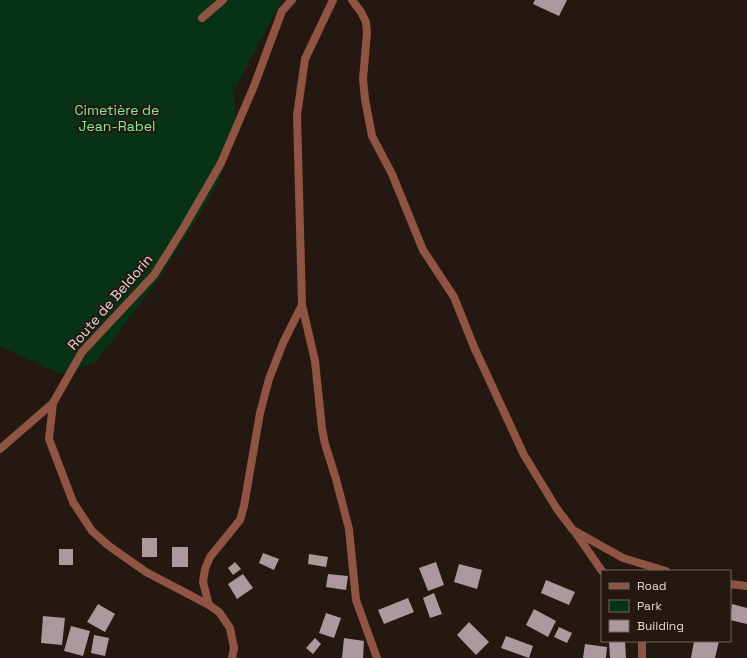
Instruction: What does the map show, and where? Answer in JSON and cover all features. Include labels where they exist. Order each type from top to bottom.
[{"type":"street","points":[[202,18],[223,0]]},
{"type":"street","name":"Route de Beldorin","points":[[232,658],[234,648],[230,628],[219,612],[209,605],[146,572],[109,546],[92,531],[73,502],[49,439],[53,403],[82,352],[154,275],[221,163],[254,86],[282,11],[292,0]]},
{"type":"street","points":[[333,0],[305,58],[297,114],[302,305],[315,361],[325,444],[349,529],[356,600],[377,658]]},
{"type":"street","points":[[352,0],[366,22],[367,33],[363,79],[372,136],[392,174],[423,250],[454,297],[474,347],[524,455],[557,509],[601,570]]},
{"type":"street","points":[[209,605],[203,582],[205,569],[210,557],[240,520],[244,506],[260,413],[269,379],[283,343],[302,305]]},
{"type":"street","points":[[0,449],[53,403]]},
{"type":"street","points":[[573,530],[623,558],[663,570]]},
{"type":"street","points":[[731,584],[747,586]]},
{"type":"street","points":[[642,642],[642,658]]},
{"type":"green space","name":"Cimetière de Jean-Rabel","points":[[0,0],[282,0],[234,91],[236,127],[219,181],[200,214],[153,287],[95,363],[60,374],[0,346]]},
{"type":"building","points":[[535,0],[567,0],[559,16],[533,4]]},
{"type":"building","points":[[142,538],[157,538],[157,557],[142,557]]},
{"type":"building","points":[[172,547],[188,547],[188,567],[172,567]]},
{"type":"building","points":[[59,549],[73,549],[73,565],[59,565]]},
{"type":"building","points":[[263,553],[279,559],[274,570],[259,563]]},
{"type":"building","points":[[309,554],[328,557],[326,567],[308,564]]},
{"type":"building","points":[[235,562],[241,569],[233,575],[228,568]]},
{"type":"building","points":[[436,562],[444,585],[428,591],[419,568]]},
{"type":"building","points":[[459,564],[482,570],[477,589],[454,582]]},
{"type":"building","points":[[243,574],[253,588],[237,599],[228,584]]},
{"type":"building","points":[[328,574],[348,576],[346,590],[326,587]]},
{"type":"building","points":[[546,580],[575,592],[569,605],[541,593]]},
{"type":"building","points":[[434,593],[442,614],[430,618],[423,598]]},
{"type":"building","points":[[408,598],[414,612],[384,624],[378,610]]},
{"type":"building","points":[[98,604],[115,614],[105,632],[87,622]]},
{"type":"building","points":[[732,604],[747,608],[747,624],[731,620]]},
{"type":"building","points":[[534,609],[556,621],[548,637],[526,625]]},
{"type":"building","points":[[326,613],[341,618],[334,638],[319,633]]},
{"type":"building","points":[[43,616],[65,618],[62,645],[41,643]]},
{"type":"building","points":[[469,622],[489,642],[476,655],[457,635]]},
{"type":"building","points":[[71,626],[90,631],[83,656],[64,651]]},
{"type":"building","points":[[559,627],[572,633],[567,643],[554,637]]},
{"type":"building","points":[[94,635],[109,638],[105,656],[91,653]]},
{"type":"building","points":[[506,636],[533,646],[529,658],[501,648]]},
{"type":"building","points":[[315,638],[321,644],[313,654],[306,648]]},
{"type":"building","points":[[344,638],[364,641],[363,658],[342,658]]},
{"type":"building","points":[[609,642],[625,642],[626,658],[610,658]]},
{"type":"building","points":[[694,642],[719,642],[715,658],[691,658]]},
{"type":"building","points":[[585,644],[607,647],[606,658],[583,658]]}]
